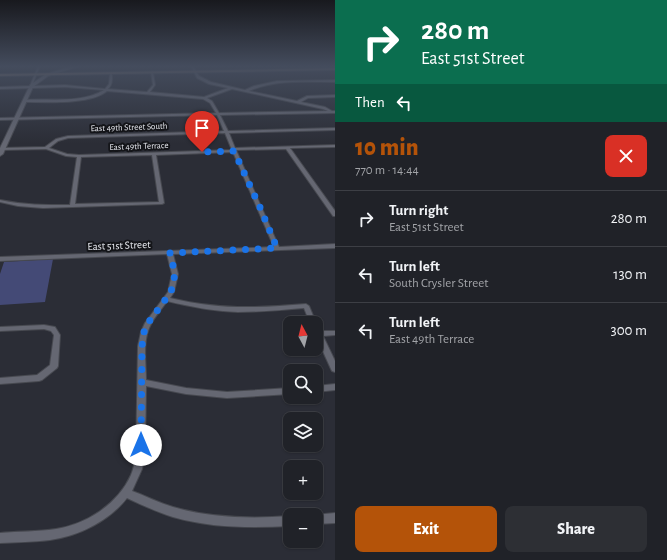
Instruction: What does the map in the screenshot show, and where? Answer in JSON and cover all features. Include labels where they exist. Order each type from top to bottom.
[{"type":"street","points":[[0,154],[28,92]]},
{"type":"street","points":[[24,100],[85,99],[98,96],[102,92]]},
{"type":"street","points":[[139,92],[204,98],[211,102],[218,113],[277,248]]},
{"type":"street","points":[[204,98],[220,92]]},
{"type":"street","points":[[250,92],[324,108],[333,112]]},
{"type":"street","points":[[298,102],[307,97],[335,96]]},
{"type":"street","points":[[0,119],[218,113],[333,112]]},
{"type":"street","name":"East 49th Street South","points":[[46,148],[57,140],[68,137],[335,129]]},
{"type":"street","name":"East 49th Terrace","points":[[46,148],[67,155],[79,156],[335,146]]},
{"type":"street","points":[[1,149],[46,148]]},
{"type":"street","points":[[288,148],[335,214]]},
{"type":"street","points":[[0,201],[33,207],[162,203],[154,154]]},
{"type":"street","points":[[72,206],[79,156]]},
{"type":"street","name":"East 51st Street","points":[[0,260],[335,246]]},
{"type":"street","points":[[0,538],[62,533],[82,526],[112,507],[125,492],[135,476],[141,452],[142,346],[144,332],[148,323],[171,292],[174,280],[170,253]]},
{"type":"street","points":[[166,299],[196,306],[228,309],[253,310],[306,306],[310,316]]},
{"type":"street","points":[[0,329],[44,327],[53,329],[57,335],[54,366],[39,378],[0,381]]},
{"type":"street","points":[[323,332],[335,333]]},
{"type":"street","points":[[323,344],[335,369]]},
{"type":"street","points":[[142,382],[186,391],[227,395],[283,391]]},
{"type":"street","points":[[323,388],[335,387]]},
{"type":"street","points":[[125,492],[174,512],[206,518],[234,522],[283,521]]},
{"type":"street","points":[[323,519],[335,518]]},
{"type":"shaded area","points":[[53,259],[45,302],[0,305],[0,274],[4,262]]},
{"type":"route","points":[[141,445],[142,346],[144,332],[148,323],[171,292],[175,274],[170,253],[277,248],[234,151],[202,152]]}]
